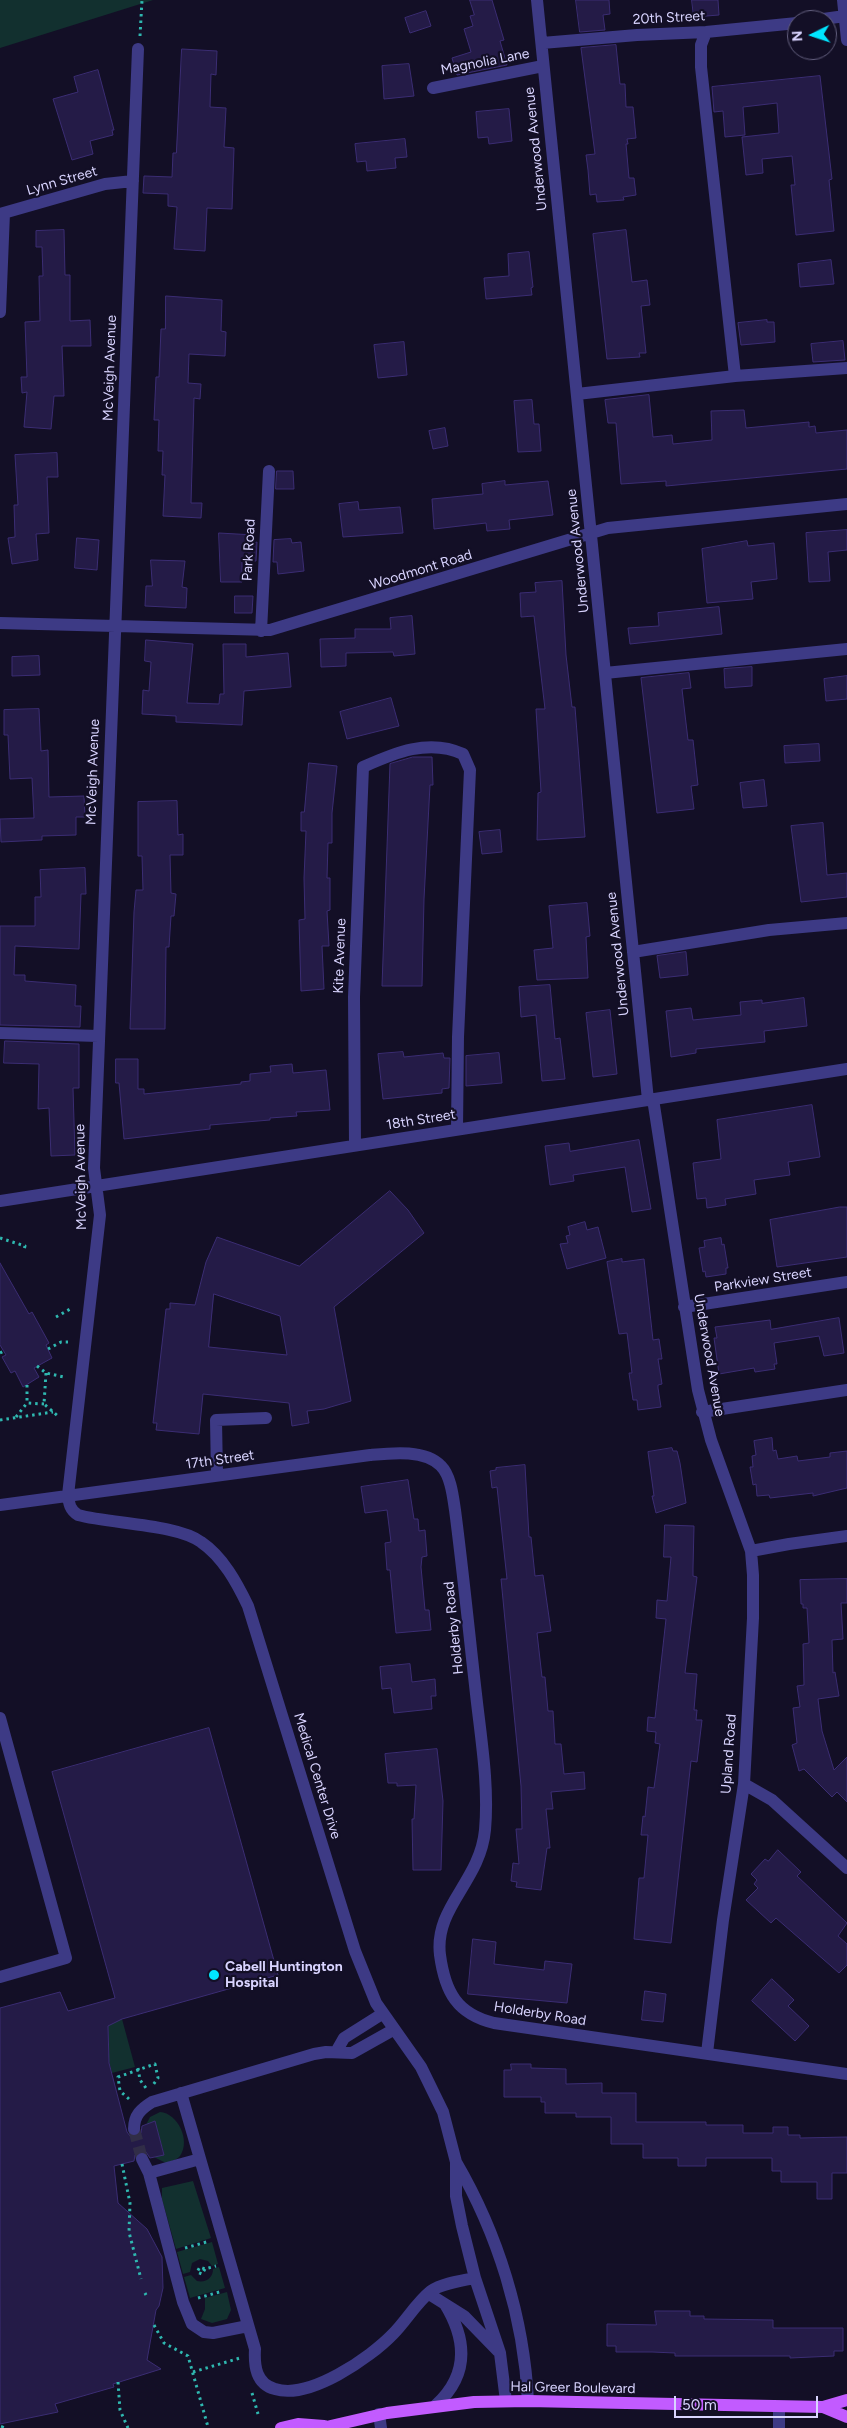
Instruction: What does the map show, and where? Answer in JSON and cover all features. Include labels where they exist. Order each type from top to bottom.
[{"type":"main road","name":"Hal Greer Boulevard","points":[[281,2428],[298,2424],[323,2427],[379,2414],[436,2405],[506,2401],[823,2407],[847,2400]]},
{"type":"main road","name":"Hal Greer Boulevard","points":[[823,2407],[847,2416]]},
{"type":"street","name":"Underwood Avenue","points":[[537,0],[633,952],[651,1099],[702,1412],[751,1551]]},
{"type":"street","points":[[843,0],[847,40]]},
{"type":"street","points":[[837,17],[844,16]]},
{"type":"street","name":"20th Street","points":[[542,43],[637,35],[706,32],[787,24]]},
{"type":"street","points":[[706,32],[701,45],[701,67],[735,376]]},
{"type":"street","name":"McVeigh Avenue","points":[[68,1495],[100,1215],[94,1168],[98,1036],[138,49]]},
{"type":"street","name":"Magnolia Lane","points":[[433,88],[544,66]]},
{"type":"street","name":"Lynn Street","points":[[2,214],[105,184],[133,181]]},
{"type":"street","points":[[0,312],[2,214]]},
{"type":"street","points":[[577,394],[735,376],[847,368]]},
{"type":"street","name":"Park Road","points":[[260,630],[269,471]]},
{"type":"street","name":"Woodmont Road","points":[[0,623],[260,630],[282,628],[619,526],[847,504]]},
{"type":"street","points":[[605,673],[847,649]]},
{"type":"street","name":"Kite Avenue","points":[[355,1145],[354,997],[363,767],[401,751],[419,747],[454,750],[463,754],[470,770],[458,1036],[457,1129]]},
{"type":"street","points":[[633,952],[769,930],[847,923]]},
{"type":"street","points":[[0,1033],[98,1036]]},
{"type":"street","name":"18th Street","points":[[0,1201],[847,1069]]},
{"type":"street","name":"Parkview Street","points":[[684,1307],[847,1282]]},
{"type":"street","points":[[702,1412],[847,1390]]},
{"type":"street","points":[[217,1476],[216,1420],[266,1418]]},
{"type":"street","name":"17th Street","points":[[0,1505],[392,1453],[428,1458],[441,1466]]},
{"type":"street","name":"Holderby Road","points":[[441,1466],[448,1479],[455,1510],[482,1751],[486,1814],[484,1834],[477,1863],[447,1912],[439,1933],[441,1962],[450,1992],[464,2011],[473,2017],[494,2023],[707,2052],[847,2074]]},
{"type":"street","name":"Medical Center Drive","points":[[68,1495],[69,1505],[73,1512],[78,1515],[181,1532],[196,1539],[211,1550],[240,1589],[256,1626],[355,1951],[382,2014],[421,2067],[448,2128],[456,2162],[456,2196],[475,2278],[500,2353],[506,2401]]},
{"type":"street","points":[[751,1551],[847,1536]]},
{"type":"street","name":"Upland Road","points":[[707,2052],[722,1920],[744,1784],[753,1618],[751,1551]]},
{"type":"street","points":[[0,1718],[66,1958],[0,1977]]},
{"type":"street","points":[[744,1784],[772,1800],[847,1868]]},
{"type":"street","points":[[336,2052],[344,2038],[351,2032],[382,2014]]},
{"type":"street","points":[[134,2129],[135,2118],[144,2107],[181,2093],[314,2054],[352,2053],[393,2030]]},
{"type":"street","points":[[181,2093],[255,2349],[255,2364],[259,2378],[271,2388],[288,2390],[324,2381],[360,2362],[392,2335],[429,2294],[448,2284],[475,2278]]},
{"type":"street","points":[[142,2160],[149,2173],[183,2302],[192,2324],[204,2332],[214,2334],[248,2326]]},
{"type":"street","points":[[149,2173],[200,2160]]},
{"type":"street","name":"Medical Center Drive","points":[[456,2162],[472,2190],[484,2218],[514,2304],[526,2364],[528,2401]]},
{"type":"street","points":[[429,2294],[474,2325],[500,2353]]},
{"type":"street","points":[[436,2405],[445,2398],[456,2381],[462,2360],[460,2334],[445,2304]]},
{"type":"street","points":[[779,2407],[779,2428]]},
{"type":"street","points":[[379,2414],[381,2428]]},
{"type":"path","points":[[138,49],[142,0]]},
{"type":"path","points":[[0,1238],[24,1246],[24,1250]]},
{"type":"path","points":[[56,1317],[72,1308]]},
{"type":"path","points":[[48,1349],[61,1342],[68,1342]]},
{"type":"path","points":[[37,1366],[46,1374],[64,1376]]},
{"type":"path","points":[[44,1404],[46,1374]]},
{"type":"path","points":[[15,1418],[27,1403],[27,1385]]},
{"type":"path","points":[[27,1403],[44,1404],[59,1417]]},
{"type":"path","points":[[0,1420],[53,1412]]},
{"type":"path","points":[[129,2099],[118,2091],[118,2077],[138,2068],[155,2064]]},
{"type":"path","points":[[138,2068],[140,2080],[146,2088]]},
{"type":"path","points":[[122,2164],[130,2203],[129,2232],[141,2279]]},
{"type":"path","points":[[170,2252],[222,2237]]},
{"type":"path","points":[[183,2302],[237,2287]]},
{"type":"path","points":[[154,2325],[164,2343],[188,2356],[208,2427]]},
{"type":"path","points":[[192,2372],[242,2358],[245,2367]]},
{"type":"path","points":[[118,2382],[120,2410],[128,2428]]},
{"type":"path","points":[[250,2386],[258,2414]]},
{"type":"path","points":[[2,2428],[4,2423]]},
{"type":"green space","points":[[0,0],[153,0],[0,48]]},
{"type":"green space","points":[[122,2019],[135,2067],[112,2073],[107,2053],[109,2053],[108,2020]]},
{"type":"green space","points":[[160,2112],[172,2117],[177,2122],[181,2129],[184,2143],[180,2156],[166,2163],[154,2157],[164,2154],[155,2122],[146,2125],[150,2117]]},
{"type":"green space","points":[[193,2181],[211,2238],[176,2249],[162,2199],[162,2188]]},
{"type":"green space","points":[[212,2242],[218,2264],[212,2266],[208,2261],[200,2259],[192,2263],[190,2272],[183,2274],[177,2252]]},
{"type":"green space","points":[[219,2267],[225,2288],[190,2298],[184,2277],[191,2275],[197,2281],[203,2281],[210,2277],[213,2269]]},
{"type":"green space","points":[[227,2292],[231,2310],[227,2319],[212,2323],[201,2319],[205,2309],[205,2298]]},
{"type":"building","points":[[470,0],[492,0],[504,40],[500,41],[507,65],[457,75],[452,58],[471,52],[464,29],[473,26],[470,16],[474,15]]},
{"type":"building","points":[[576,0],[609,0],[610,14],[603,15],[605,30],[580,32]]},
{"type":"building","points":[[692,0],[718,0],[719,15],[694,17]]},
{"type":"building","points":[[426,11],[431,26],[410,33],[405,18]]},
{"type":"building","points":[[616,45],[620,84],[625,84],[626,107],[633,107],[636,138],[627,139],[628,144],[626,144],[629,178],[634,178],[636,195],[623,197],[624,200],[597,202],[596,194],[590,195],[586,155],[595,154],[581,48]]},
{"type":"building","points":[[182,49],[217,51],[216,75],[211,74],[210,107],[226,108],[224,147],[234,148],[232,209],[207,208],[205,251],[174,249],[177,207],[168,206],[168,194],[143,193],[144,176],[172,177],[173,153],[176,153]]},
{"type":"building","points":[[409,64],[414,96],[384,99],[382,66]]},
{"type":"building","points":[[98,70],[114,130],[112,130],[113,135],[90,141],[93,154],[72,160],[53,99],[78,92],[74,77]]},
{"type":"building","points":[[820,76],[832,179],[829,180],[834,231],[796,235],[791,185],[795,185],[792,156],[762,159],[763,173],[746,175],[742,137],[779,133],[777,103],[743,107],[745,135],[725,137],[723,111],[714,112],[712,87]]},
{"type":"building","points":[[509,109],[512,141],[489,144],[488,137],[478,138],[476,112]]},
{"type":"building","points":[[405,139],[407,157],[395,158],[396,168],[367,171],[366,161],[357,162],[355,144]]},
{"type":"building","points":[[64,230],[65,275],[70,275],[70,321],[90,320],[91,346],[62,346],[64,396],[54,396],[51,429],[24,427],[27,392],[22,393],[21,377],[27,377],[25,322],[40,321],[39,276],[43,276],[42,247],[36,247],[36,231]]},
{"type":"building","points":[[626,230],[632,282],[647,280],[650,305],[641,306],[646,353],[639,353],[640,357],[607,359],[593,234]]},
{"type":"building","points":[[529,252],[533,287],[531,288],[532,295],[486,299],[484,278],[509,276],[508,254]]},
{"type":"building","points":[[831,260],[834,284],[800,287],[798,264]]},
{"type":"building","points":[[166,296],[222,300],[221,331],[226,332],[225,356],[189,354],[188,383],[201,384],[200,399],[194,398],[191,503],[202,503],[201,518],[163,516],[165,475],[162,475],[163,451],[158,451],[159,420],[154,420],[156,377],[159,377],[161,329],[165,329]]},
{"type":"building","points":[[767,320],[767,322],[774,322],[775,342],[741,345],[738,323]]},
{"type":"building","points":[[843,341],[845,360],[813,362],[811,344]]},
{"type":"building","points":[[404,342],[407,375],[378,378],[374,345]]},
{"type":"building","points":[[649,395],[653,437],[672,435],[673,444],[712,440],[711,411],[744,410],[746,428],[809,422],[809,427],[815,426],[816,433],[847,430],[847,469],[666,486],[666,481],[621,484],[616,423],[608,423],[605,400]]},
{"type":"building","points":[[532,400],[534,424],[539,424],[541,451],[518,452],[514,401]]},
{"type":"building","points":[[445,428],[448,446],[433,449],[429,431]]},
{"type":"building","points":[[57,453],[58,477],[47,477],[49,533],[36,534],[38,560],[12,564],[8,538],[15,537],[14,505],[18,505],[15,455]]},
{"type":"building","points":[[277,471],[293,471],[294,489],[276,489]]},
{"type":"building","points":[[505,481],[505,485],[548,481],[553,515],[509,520],[510,529],[487,531],[486,523],[434,529],[432,499],[483,494],[482,484]]},
{"type":"building","points":[[358,502],[359,510],[400,507],[403,533],[343,537],[339,504]]},
{"type":"building","points":[[847,530],[847,550],[828,552],[830,581],[809,582],[806,533]]},
{"type":"building","points":[[219,533],[254,535],[254,543],[257,542],[256,561],[242,560],[242,582],[221,582]]},
{"type":"building","points":[[77,538],[99,540],[97,570],[75,568]]},
{"type":"building","points":[[291,539],[292,543],[301,542],[304,571],[278,574],[277,562],[273,562],[274,540]]},
{"type":"building","points":[[747,541],[748,546],[774,543],[777,579],[751,582],[753,599],[707,603],[702,549]]},
{"type":"building","points":[[151,560],[185,561],[182,587],[187,588],[186,608],[145,606],[146,586],[152,586]]},
{"type":"building","points":[[562,581],[566,655],[572,707],[575,707],[585,837],[537,840],[538,793],[541,792],[536,709],[545,709],[534,616],[521,617],[520,593],[536,592],[535,583]]},
{"type":"building","points":[[235,596],[253,596],[252,613],[235,613]]},
{"type":"building","points":[[719,607],[722,634],[630,644],[628,628],[659,626],[658,613]]},
{"type":"building","points":[[412,616],[415,654],[394,656],[393,652],[346,653],[346,666],[321,667],[320,639],[355,638],[355,629],[391,629],[390,618]]},
{"type":"building","points":[[146,640],[193,644],[187,703],[219,704],[220,694],[224,694],[223,644],[246,644],[246,657],[288,653],[291,687],[244,691],[242,725],[176,722],[176,716],[142,714],[143,690],[149,691],[151,662],[145,661]]},
{"type":"building","points":[[39,656],[40,675],[12,676],[12,657]]},
{"type":"building","points":[[752,667],[752,686],[725,688],[724,669]]},
{"type":"building","points":[[689,673],[691,688],[682,689],[688,740],[693,740],[698,785],[691,786],[694,809],[657,813],[641,678]]},
{"type":"building","points":[[847,676],[847,699],[826,701],[824,679]]},
{"type":"building","points":[[391,698],[399,726],[347,739],[340,712]]},
{"type":"building","points":[[39,709],[41,751],[48,750],[49,797],[84,796],[85,817],[76,817],[76,835],[42,836],[42,840],[1,842],[0,819],[34,818],[32,778],[10,779],[8,735],[4,735],[4,710]]},
{"type":"building","points":[[819,744],[820,761],[785,763],[784,746]]},
{"type":"building","points":[[413,757],[432,757],[433,785],[430,785],[422,986],[382,986],[390,764]]},
{"type":"building","points":[[309,763],[337,766],[332,813],[332,843],[328,843],[327,878],[330,878],[330,910],[327,911],[329,946],[322,946],[324,989],[301,991],[299,920],[305,919],[306,831],[301,831],[301,812],[304,812]]},
{"type":"building","points":[[764,780],[767,806],[743,808],[740,783]]},
{"type":"building","points":[[177,801],[178,835],[183,834],[183,855],[170,855],[171,893],[176,894],[174,916],[171,916],[169,947],[166,947],[165,1029],[130,1029],[136,890],[143,890],[142,856],[138,856],[138,802]]},
{"type":"building","points":[[823,823],[827,875],[847,873],[847,897],[801,902],[791,826]]},
{"type":"building","points":[[500,830],[502,852],[482,854],[479,832]]},
{"type":"building","points":[[85,868],[86,894],[81,894],[79,949],[15,946],[14,975],[25,975],[25,981],[76,985],[75,1006],[81,1006],[80,1027],[0,1025],[0,926],[35,926],[35,897],[41,897],[40,870]]},
{"type":"building","points":[[587,903],[590,936],[586,937],[588,978],[537,980],[534,950],[553,948],[549,906]]},
{"type":"building","points":[[686,952],[688,975],[660,978],[657,956]]},
{"type":"building","points":[[550,985],[555,1039],[560,1038],[565,1079],[542,1081],[536,1015],[521,1017],[519,987]]},
{"type":"building","points":[[804,998],[807,1026],[764,1031],[765,1042],[696,1049],[696,1053],[671,1057],[666,1011],[691,1008],[693,1020],[741,1015],[740,1002],[762,1000],[762,1003]]},
{"type":"building","points":[[610,1010],[617,1074],[593,1077],[586,1013]]},
{"type":"building","points":[[5,1041],[79,1044],[79,1088],[73,1088],[75,1155],[51,1156],[49,1108],[38,1109],[39,1064],[4,1063]]},
{"type":"building","points":[[403,1052],[404,1057],[443,1053],[444,1058],[450,1058],[449,1088],[442,1089],[442,1093],[383,1099],[378,1054]]},
{"type":"building","points":[[499,1053],[502,1083],[466,1086],[466,1056]]},
{"type":"building","points":[[116,1059],[138,1059],[138,1089],[144,1089],[144,1094],[241,1084],[241,1082],[250,1081],[250,1074],[271,1072],[270,1066],[292,1064],[293,1073],[326,1070],[330,1110],[296,1112],[297,1116],[210,1125],[210,1129],[124,1139],[119,1083],[116,1083]]},
{"type":"building","points":[[812,1105],[820,1157],[788,1162],[790,1175],[754,1180],[756,1194],[725,1199],[726,1205],[707,1208],[706,1198],[697,1199],[693,1163],[721,1159],[717,1120]]},
{"type":"building","points":[[639,1140],[651,1209],[632,1212],[625,1167],[573,1175],[574,1181],[550,1185],[545,1146],[569,1143],[570,1151]]},
{"type":"building","points":[[390,1191],[408,1210],[424,1233],[334,1307],[351,1401],[324,1409],[307,1411],[309,1423],[292,1426],[289,1403],[203,1394],[199,1434],[156,1430],[157,1423],[153,1423],[166,1309],[170,1309],[170,1303],[195,1305],[206,1262],[217,1237],[299,1266]],"holes":[[[214,1294],[280,1316],[287,1355],[209,1347]]]},
{"type":"building","points":[[847,1207],[847,1257],[777,1267],[770,1220]]},
{"type":"building","points":[[585,1222],[587,1230],[598,1227],[606,1258],[567,1269],[560,1244],[568,1243],[566,1236],[570,1235],[568,1227]]},
{"type":"building","points":[[721,1238],[722,1245],[724,1244],[728,1268],[726,1268],[726,1274],[706,1277],[705,1271],[703,1272],[699,1248],[705,1247],[704,1241]]},
{"type":"building","points":[[622,1259],[622,1262],[644,1259],[653,1340],[659,1339],[662,1359],[658,1359],[662,1384],[658,1385],[661,1407],[638,1410],[637,1400],[633,1400],[629,1373],[632,1373],[627,1333],[619,1334],[607,1262]]},
{"type":"building","points":[[0,1263],[29,1314],[32,1312],[49,1343],[46,1345],[52,1358],[34,1368],[39,1377],[23,1387],[15,1371],[11,1373],[2,1357],[6,1355],[0,1345]]},
{"type":"building","points":[[839,1318],[844,1353],[824,1356],[819,1336],[774,1343],[777,1364],[774,1364],[775,1369],[755,1372],[754,1368],[719,1374],[714,1338],[717,1338],[715,1327],[770,1320],[771,1329]]},
{"type":"building","points":[[772,1438],[773,1451],[776,1450],[778,1459],[797,1456],[798,1461],[830,1457],[830,1453],[847,1451],[847,1488],[813,1496],[813,1493],[770,1498],[769,1495],[757,1496],[756,1484],[753,1485],[750,1467],[753,1467],[752,1456],[756,1455],[754,1441]]},
{"type":"building","points":[[672,1448],[673,1451],[677,1451],[686,1503],[656,1513],[652,1496],[654,1496],[648,1452]]},
{"type":"building","points":[[525,1465],[529,1537],[531,1537],[535,1576],[543,1575],[551,1631],[537,1633],[542,1677],[545,1677],[548,1711],[553,1711],[555,1744],[561,1744],[564,1774],[584,1772],[585,1789],[551,1792],[553,1809],[546,1809],[550,1848],[547,1848],[541,1890],[516,1887],[517,1882],[511,1881],[513,1863],[519,1864],[516,1829],[522,1829],[521,1786],[501,1579],[507,1579],[497,1487],[492,1488],[490,1471],[496,1470],[496,1468]]},
{"type":"building","points":[[408,1480],[414,1519],[418,1519],[419,1531],[425,1530],[427,1556],[422,1557],[421,1567],[425,1610],[429,1610],[431,1630],[396,1633],[390,1570],[387,1570],[385,1543],[391,1542],[387,1510],[365,1513],[361,1487]]},
{"type":"building","points":[[665,1525],[694,1526],[693,1576],[697,1577],[685,1673],[697,1674],[694,1710],[697,1710],[696,1720],[702,1720],[697,1762],[691,1761],[671,1943],[634,1939],[639,1878],[644,1878],[648,1835],[641,1835],[643,1816],[645,1817],[648,1787],[654,1788],[660,1744],[655,1743],[656,1732],[647,1731],[648,1717],[655,1718],[666,1619],[656,1618],[657,1600],[667,1601],[671,1557],[664,1557]]},
{"type":"building","points":[[847,1579],[847,1603],[841,1603],[843,1639],[832,1640],[833,1673],[835,1672],[839,1696],[818,1699],[822,1731],[834,1770],[847,1757],[847,1802],[837,1792],[832,1797],[804,1769],[799,1771],[792,1745],[797,1743],[793,1708],[800,1707],[797,1686],[804,1685],[803,1644],[809,1643],[807,1608],[803,1608],[803,1604],[801,1604],[800,1580]]},
{"type":"building","points":[[410,1664],[412,1682],[435,1679],[436,1696],[431,1696],[432,1709],[394,1713],[391,1688],[382,1689],[380,1667]]},
{"type":"building","points":[[209,1728],[278,1975],[122,2019],[108,2026],[109,2063],[127,2132],[130,2136],[137,2136],[141,2133],[142,2126],[155,2121],[164,2155],[150,2158],[146,2152],[139,2152],[135,2155],[134,2161],[114,2166],[118,2203],[147,2229],[162,2257],[163,2288],[159,2306],[156,2310],[147,2360],[161,2369],[113,2384],[114,2387],[55,2404],[58,2412],[0,2424],[0,2008],[60,1992],[68,2011],[115,1998],[52,1772]]},
{"type":"building","points":[[437,1749],[443,1801],[441,1870],[413,1870],[412,1819],[414,1819],[416,1785],[397,1786],[397,1783],[388,1783],[385,1754]]},
{"type":"building","points":[[778,1850],[801,1872],[797,1876],[847,1923],[838,1936],[847,1944],[847,1965],[839,1973],[776,1918],[771,1923],[746,1900],[758,1888],[754,1884],[757,1880],[751,1874],[765,1859],[768,1861]]},
{"type":"building","points":[[473,1939],[496,1942],[494,1964],[544,1970],[545,1961],[572,1964],[567,2003],[468,1994]]},
{"type":"building","points":[[772,1979],[794,2000],[788,2006],[809,2026],[795,2041],[752,2001]]},
{"type":"building","points":[[645,1991],[666,1994],[663,2022],[642,2020]]},
{"type":"building","points":[[511,2064],[531,2064],[531,2068],[566,2069],[566,2084],[602,2083],[602,2093],[636,2093],[636,2122],[706,2122],[706,2125],[743,2125],[743,2133],[773,2133],[773,2127],[788,2127],[788,2135],[800,2135],[800,2138],[847,2137],[847,2173],[832,2173],[832,2199],[817,2199],[817,2182],[781,2182],[781,2171],[772,2171],[772,2158],[706,2158],[706,2166],[678,2166],[678,2158],[643,2158],[643,2144],[611,2144],[611,2117],[576,2117],[576,2113],[545,2113],[545,2102],[541,2102],[541,2097],[504,2097],[504,2070],[511,2070]]},
{"type":"building","points":[[655,2311],[690,2311],[690,2316],[704,2316],[704,2319],[773,2320],[773,2328],[843,2328],[843,2351],[834,2351],[834,2356],[790,2358],[790,2356],[675,2356],[675,2353],[616,2352],[616,2346],[607,2346],[607,2324],[656,2325]]},
{"type":"tunnel","points":[[134,2129],[142,2159]]},
{"type":"place","name":"Cabell Huntington Hospital","points":[[214,1975]]}]
